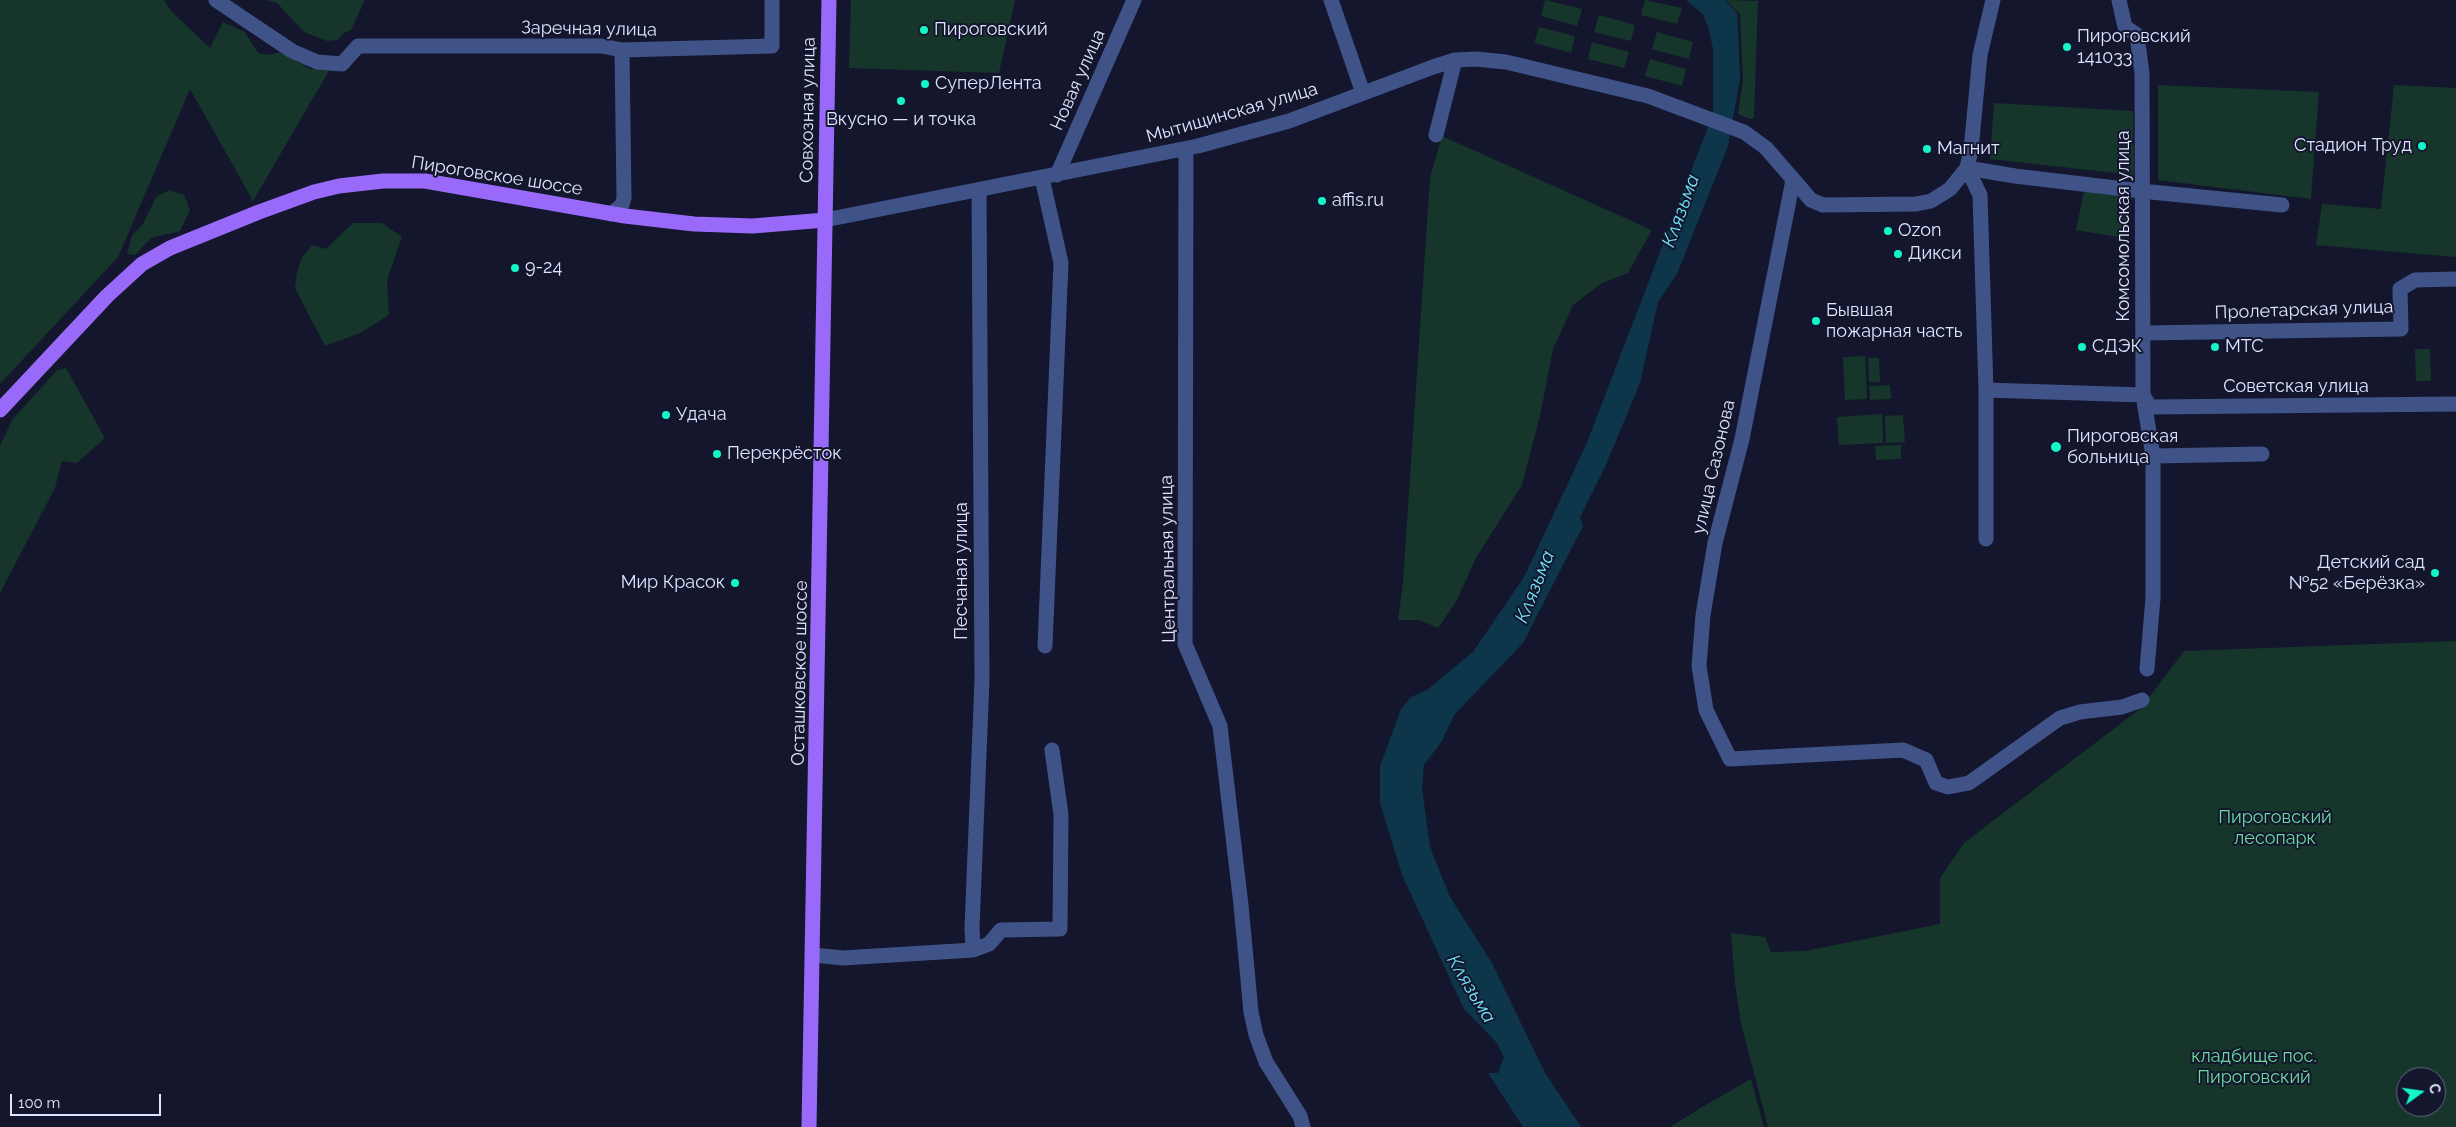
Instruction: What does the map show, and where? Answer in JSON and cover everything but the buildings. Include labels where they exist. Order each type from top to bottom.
[{"type":"main road","name":"Совхозная улица","points":[[825,220],[830,0]]},
{"type":"main road","name":"Пироговское шоссе","points":[[0,410],[107,296],[142,264],[170,248],[314,192],[361,183],[425,181],[666,222],[728,226],[825,220]]},
{"type":"main road","name":"Осташковское шоссе","points":[[808,1127],[813,955],[825,220]]},
{"type":"street","name":"Заречная улица","points":[[216,0],[292,51],[317,62],[342,64],[358,46],[602,46],[622,50],[772,46],[772,0]]},
{"type":"street","name":"Новая улица","points":[[1049,177],[1134,0]]},
{"type":"street","points":[[1331,0],[1363,93]]},
{"type":"street","points":[[1986,539],[1986,390],[1980,195],[1967,168],[1971,150],[1980,55],[1993,0]]},
{"type":"street","name":"Комсомольская улица","points":[[2119,0],[2125,26],[2137,35],[2142,74],[2141,191],[2144,395],[2153,456],[2154,598],[2147,668]]},
{"type":"street","points":[[611,214],[622,205],[624,198],[622,50]]},
{"type":"street","points":[[1436,135],[1455,60]]},
{"type":"street","name":"Мытищинская улица","points":[[825,220],[1186,149],[1289,121],[1455,60],[1506,62],[1648,96],[1701,114],[1744,132],[1766,148],[1811,200],[1823,205],[1916,204],[1931,201],[1950,189],[1967,168]]},
{"type":"street","name":"Центральная улица","points":[[1186,149],[1185,644],[1220,726],[1241,905],[1251,1012],[1256,1035],[1266,1062],[1300,1116],[1303,1127]]},
{"type":"street","points":[[1967,168],[2015,176],[2141,191],[2282,205]]},
{"type":"street","points":[[1045,646],[1061,263],[1049,177]]},
{"type":"street","name":"улица Сазонова","points":[[1793,180],[1742,439],[1715,543],[1703,615],[1699,666],[1706,710],[1730,759],[1903,750],[1926,760],[1936,783],[1948,787],[1969,783],[2060,718],[2080,712],[2122,708],[2142,700]]},
{"type":"street","name":"Песчаная улица","points":[[973,950],[972,928],[982,680],[979,191]]},
{"type":"street","points":[[624,198],[634,217]]},
{"type":"street","name":"Пролетарская улица","points":[[2144,333],[2401,330],[2400,288],[2415,280],[2456,279]]},
{"type":"street","points":[[1986,390],[2144,395]]},
{"type":"street","name":"Советская улица","points":[[2144,395],[2150,407],[2456,404]]},
{"type":"street","points":[[2153,456],[2262,454]]},
{"type":"street","points":[[813,955],[843,958],[973,950],[989,944],[1001,930],[1060,929],[1061,816],[1052,750]]},
{"type":"green space","points":[[0,0],[164,0],[171,11],[210,48],[223,22],[245,32],[258,53],[268,55],[281,52],[310,69],[330,69],[253,201],[190,89],[118,257],[0,384]]},
{"type":"green space","points":[[266,0],[365,0],[351,30],[344,33],[337,40],[327,41],[304,32],[277,3]]},
{"type":"green space","name":"Пироговский","points":[[851,0],[1015,0],[999,73],[849,68]]},
{"type":"green space","points":[[1545,0],[1582,9],[1577,26],[1541,16]]},
{"type":"green space","points":[[1645,0],[1682,8],[1677,24],[1641,15]]},
{"type":"green space","points":[[1726,0],[1758,1],[1754,118],[1750,119],[1738,114],[1743,79],[1740,14]]},
{"type":"green space","points":[[1599,15],[1635,25],[1631,41],[1594,32]]},
{"type":"green space","points":[[1539,27],[1575,36],[1571,53],[1534,43]]},
{"type":"green space","points":[[1657,32],[1693,42],[1689,59],[1652,49]]},
{"type":"green space","points":[[1592,42],[1629,52],[1624,68],[1588,59]]},
{"type":"green space","points":[[1650,59],[1686,69],[1682,86],[1645,76]]},
{"type":"green space","points":[[2158,85],[2319,92],[2311,199],[2158,180]]},
{"type":"green space","name":"Стадион Труд","points":[[2394,85],[2456,88],[2456,257],[2316,245],[2322,204],[2381,209]]},
{"type":"green space","points":[[1994,103],[2133,111],[2134,175],[1990,159]]},
{"type":"green space","points":[[1442,136],[1652,230],[1628,273],[1602,283],[1573,305],[1553,349],[1540,416],[1522,485],[1476,558],[1456,602],[1438,628],[1419,620],[1398,620],[1403,582],[1430,178]]},
{"type":"green space","points":[[170,190],[184,195],[190,210],[180,231],[151,238],[135,255],[127,254],[132,235],[143,224],[156,197]]},
{"type":"green space","points":[[2084,191],[2131,196],[2129,239],[2076,230]]},
{"type":"green space","points":[[353,223],[382,223],[402,237],[387,280],[389,315],[360,333],[325,346],[295,288],[297,272],[302,257],[312,245],[326,249]]},
{"type":"green space","points":[[2415,349],[2430,349],[2431,381],[2416,381]]},
{"type":"green space","points":[[1865,356],[1867,399],[1845,400],[1843,357]]},
{"type":"green space","points":[[1868,358],[1879,358],[1880,382],[1869,382]]},
{"type":"green space","points":[[66,368],[105,438],[77,463],[62,461],[55,488],[0,593],[0,446],[12,420],[57,370]]},
{"type":"green space","points":[[1890,385],[1891,399],[1870,400],[1869,386]]},
{"type":"green space","points":[[1882,414],[1883,443],[1839,445],[1837,417]]},
{"type":"green space","points":[[1903,415],[1905,442],[1886,443],[1885,416]]},
{"type":"green space","points":[[1901,445],[1901,459],[1876,460],[1875,446]]},
{"type":"green space","name":"Пироговский лесопарк","points":[[2456,641],[2456,1127],[1768,1127],[1741,1023],[1735,984],[1731,933],[1765,937],[1771,952],[1805,951],[1940,924],[1940,878],[1964,843],[2141,708],[2184,651]]},
{"type":"green space","points":[[1751,1079],[1764,1127],[1670,1127],[1704,1106]]},
{"type":"water","name":"Клязьма","points":[[1686,0],[1725,0],[1737,13],[1740,79],[1728,146],[1677,274],[1658,302],[1640,383],[1605,467],[1580,517],[1583,526],[1523,643],[1454,715],[1442,741],[1424,765],[1422,788],[1430,847],[1450,897],[1492,963],[1545,1073],[1581,1127],[1523,1127],[1488,1073],[1498,1073],[1504,1057],[1497,1043],[1464,1009],[1402,875],[1380,803],[1380,766],[1401,709],[1411,697],[1427,690],[1473,652],[1524,577],[1586,445],[1713,114],[1713,49],[1709,30],[1703,14]]},
{"type":"place","name":"Пироговский","points":[[924,30]]},
{"type":"place","name":"Пироговский 141033","points":[[2067,47]]},
{"type":"place","name":"СуперЛента","points":[[925,84]]},
{"type":"place","name":"Вкусно — и точка","points":[[901,101]]},
{"type":"place","name":"Стадион Труд","points":[[2422,146]]},
{"type":"place","name":"Магнит","points":[[1927,149]]},
{"type":"place","name":"affis.ru","points":[[1322,201]]},
{"type":"place","name":"Ozon","points":[[1888,231]]},
{"type":"place","name":"Дикси","points":[[1898,254]]},
{"type":"place","name":"9-24","points":[[515,268]]},
{"type":"place","name":"Бывшая пожарная часть","points":[[1816,321]]},
{"type":"place","name":"СДЭК","points":[[2082,347]]},
{"type":"place","name":"МТС","points":[[2215,347]]},
{"type":"place","name":"Удача","points":[[666,415]]},
{"type":"place","name":"Пироговская больница","points":[[2056,447]]},
{"type":"place","name":"Перекрёсток","points":[[717,454]]},
{"type":"place","name":"Детский сад №52 «Берёзка»","points":[[2435,573]]},
{"type":"place","name":"Мир Красок","points":[[735,583]]},
{"type":"park label","name":"кладбище пос. Пироговский","points":[[2254,1067]]}]
